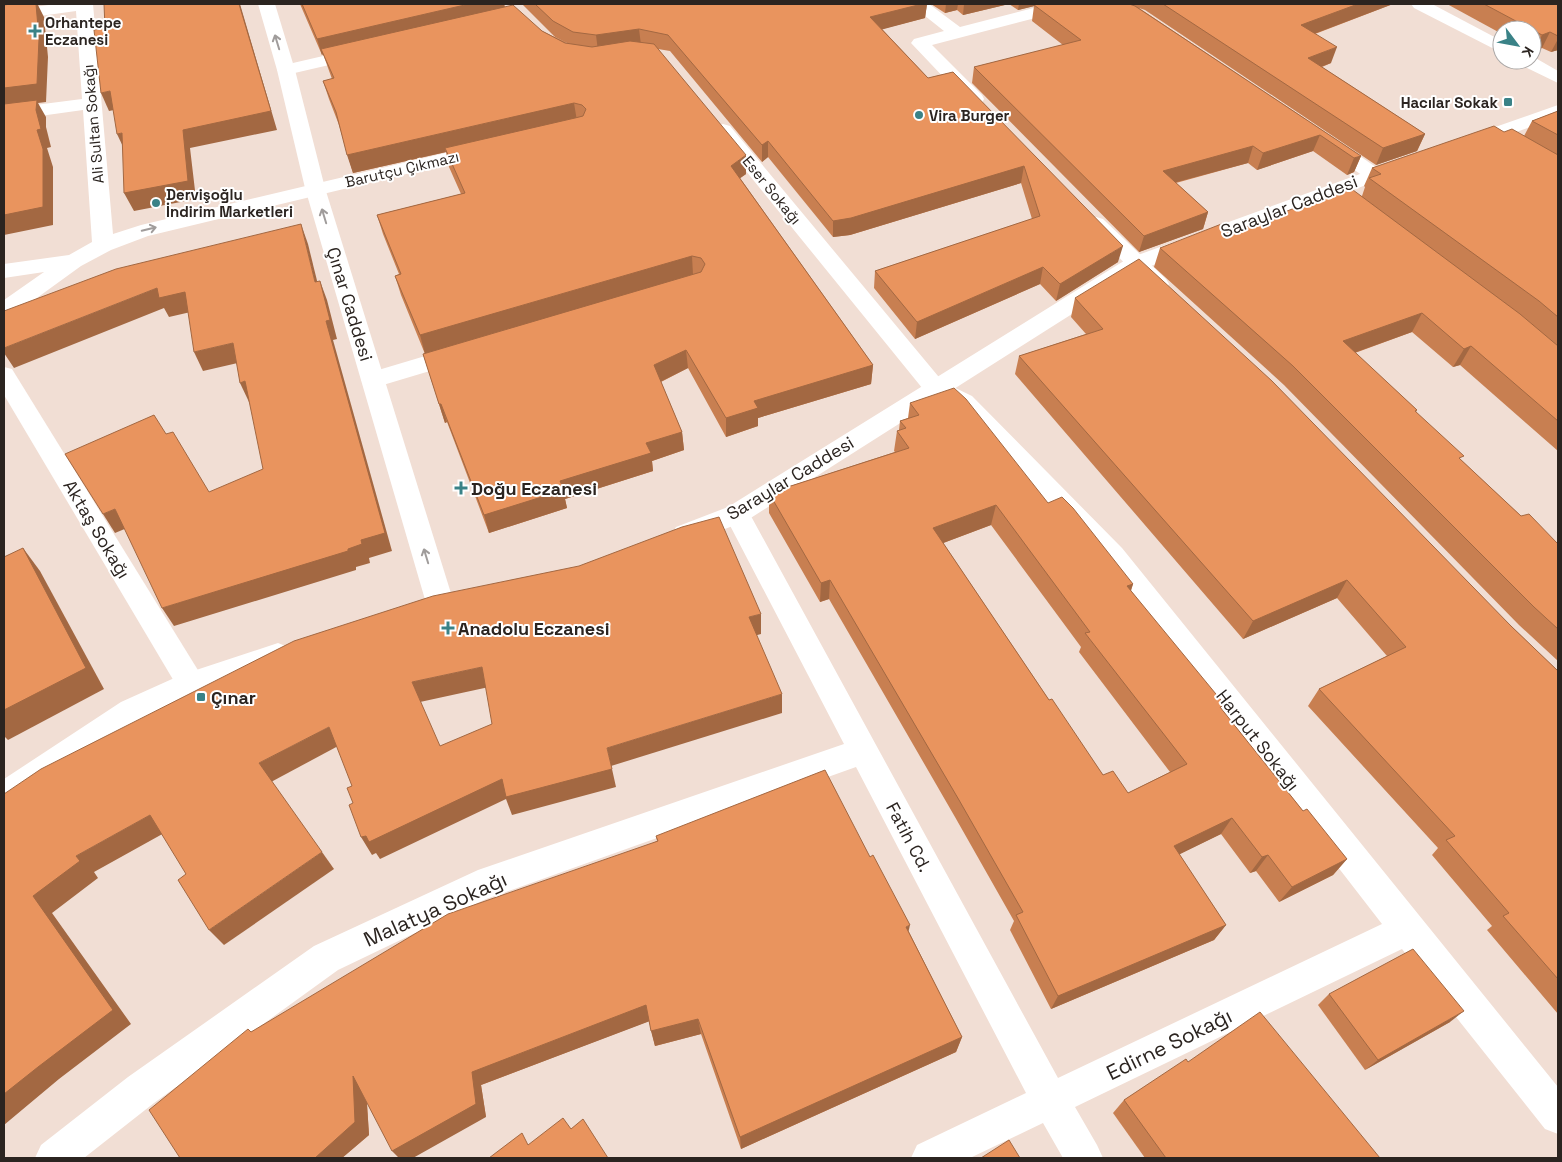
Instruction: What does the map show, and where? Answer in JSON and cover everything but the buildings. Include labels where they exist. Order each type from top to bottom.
[{"type":"street","name":"Çınar Caddesi","points":[[266,4],[286,70],[315,188],[440,603]]},
{"type":"street","points":[[918,4],[957,33]]},
{"type":"street","points":[[990,114],[920,43],[1068,4]]},
{"type":"street","points":[[1420,4],[1492,43]]},
{"type":"street","points":[[4,16],[84,5]]},
{"type":"street","name":"Ali Sultan Sokağı","points":[[84,5],[103,245]]},
{"type":"street","points":[[286,70],[380,48]]},
{"type":"street","points":[[1542,69],[1558,78]]},
{"type":"street","points":[[4,116],[92,103]]},
{"type":"street","name":"Saraylar Caddesi","points":[[664,542],[737,514],[1135,264],[1344,195],[1373,174],[1496,134],[1558,111]]},
{"type":"street","name":"Eser Sokağı","points":[[714,118],[935,388]]},
{"type":"street","points":[[1311,132],[1373,174]]},
{"type":"street","points":[[1496,134],[1518,146]]},
{"type":"street","name":"Barutçu Çıkmazı","points":[[4,311],[75,261],[103,245],[141,231],[315,188],[499,146]]},
{"type":"street","points":[[1080,207],[1135,264],[1172,298]]},
{"type":"street","points":[[4,270],[75,261]]},
{"type":"street","points":[[373,380],[486,346]]},
{"type":"street","name":"Aktaş Sokağı","points":[[4,375],[191,684]]},
{"type":"street","name":"Harput Sokağı","points":[[935,388],[963,402],[1112,555],[1406,929],[1558,1116]]},
{"type":"street","name":"Fatih Cd.","points":[[737,514],[1051,1102],[1084,1158]]},
{"type":"street","points":[[4,796],[132,711],[191,684],[301,648]]},
{"type":"street","name":"Malatya Sokağı","points":[[54,1158],[141,1090],[326,958],[478,886],[863,751]]},
{"type":"street","name":"Edirne Sokağı","points":[[930,1158],[1051,1102],[1406,929]]},
{"type":"place","name":"Orhantepe Eczanesi","points":[[35,31]]},
{"type":"place","name":"Hacılar Sokak","points":[[1508,102]]},
{"type":"place","name":"Vira Burger","points":[[919,115]]},
{"type":"place","name":"Dervişoğlu İndirim Marketleri","points":[[156,203]]},
{"type":"place","name":"Doğu Eczanesi","points":[[461,488]]},
{"type":"place","name":"Anadolu Eczanesi","points":[[448,628]]},
{"type":"place","name":"Çınar","points":[[201,697]]}]
